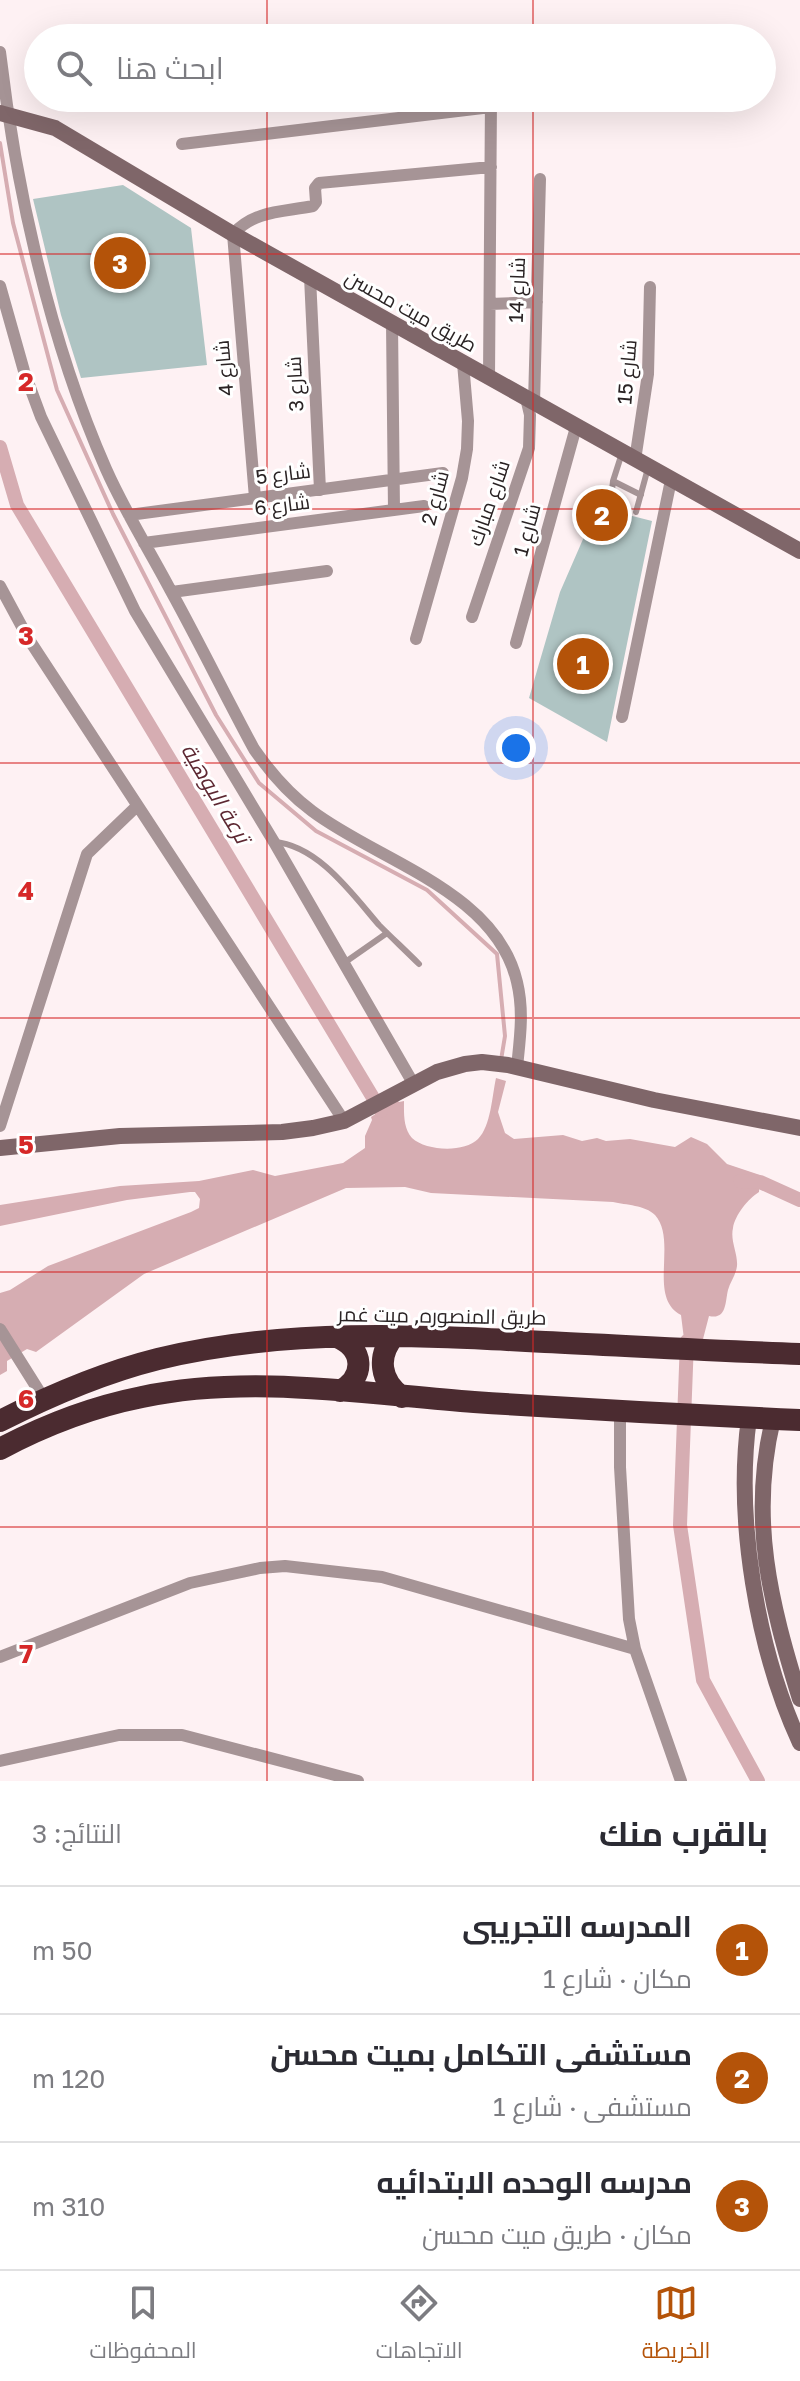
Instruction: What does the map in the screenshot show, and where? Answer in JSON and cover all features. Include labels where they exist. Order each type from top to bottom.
[{"type":"highway","name":"طريق المنصوره, ميت غمر","points":[[0,1421],[44,1399],[118,1371],[195,1351],[235,1345],[395,1335],[800,1354]]},
{"type":"highway","points":[[395,1335],[383,1352],[383,1373],[387,1383],[402,1397]]},
{"type":"highway","points":[[337,1337],[353,1346],[359,1363],[354,1380],[340,1391]]},
{"type":"highway","points":[[0,1449],[58,1421],[143,1396],[230,1388],[340,1391],[629,1412],[800,1420]]},
{"type":"main road","name":"طريق ميت محسن","points":[[4,114],[55,128],[233,234],[800,551]]},
{"type":"main road","points":[[0,1148],[120,1136],[282,1132],[344,1121],[413,1083],[453,1067],[506,1065],[654,1100],[800,1128]]},
{"type":"main road","points":[[741,1418],[751,1564],[770,1659],[800,1743]]},
{"type":"main road","points":[[773,1419],[762,1477],[761,1530],[778,1622],[800,1699]]},
{"type":"street","points":[[0,52],[4,114],[55,326],[79,402],[106,469],[269,772],[311,811],[461,902],[497,938],[510,961],[521,1003],[506,1065]]},
{"type":"street","points":[[182,144],[417,112]]},
{"type":"street","points":[[489,378],[491,112]]},
{"type":"street","points":[[233,234],[247,221],[264,214],[313,206],[316,202],[315,188],[319,183],[491,167]]},
{"type":"street","name":"شارع 14","points":[[530,401],[537,302],[540,179]]},
{"type":"street","name":"شارع 4","points":[[233,234],[255,498]]},
{"type":"street","name":"شارع 3","points":[[310,277],[320,490]]},
{"type":"street","points":[[0,286],[24,371],[41,417],[135,611],[274,842],[413,1083]]},
{"type":"street","name":"شارع 15","points":[[635,460],[648,374],[650,287]]},
{"type":"street","points":[[490,304],[537,302]]},
{"type":"street","points":[[392,323],[394,510]]},
{"type":"street","name":"شارع 2","points":[[416,639],[462,478],[468,421],[463,363]]},
{"type":"street","name":"شارع مبارك","points":[[472,617],[529,448],[530,401]]},
{"type":"street","name":"شارع 1","points":[[516,643],[576,427]]},
{"type":"street","name":"شارع 5","points":[[129,515],[443,473]]},
{"type":"street","points":[[622,717],[671,480]]},
{"type":"street","name":"شارع 6","points":[[144,543],[424,506]]},
{"type":"street","points":[[172,592],[327,571]]},
{"type":"street","points":[[0,586],[28,638],[344,1121]]},
{"type":"street","points":[[0,1126],[84,861],[95,845],[137,806]]},
{"type":"street","points":[[0,1329],[44,1399]]},
{"type":"street","points":[[629,1412],[625,1570],[629,1619],[635,1649],[681,1781]]},
{"type":"street","points":[[0,1657],[190,1583],[260,1568],[285,1566],[382,1577],[635,1649]]},
{"type":"street","points":[[0,1761],[119,1735],[182,1735],[358,1781]]},
{"type":"lane","points":[[611,500],[613,481],[635,460]]},
{"type":"lane","points":[[635,460],[641,495],[636,512]]},
{"type":"lane","points":[[613,481],[641,495]]},
{"type":"lane","points":[[274,842],[300,850],[339,879],[419,964]]},
{"type":"lane","points":[[344,963],[387,933]]},
{"type":"shaded area","points":[[496,1078],[506,1081],[498,1112],[505,1133],[514,1139],[563,1135],[582,1141],[630,1139],[675,1147],[691,1137],[707,1144],[727,1164],[760,1175],[759,1192],[743,1208],[734,1223],[732,1238],[737,1266],[724,1309],[715,1317],[709,1316],[703,1339],[684,1339],[681,1315],[671,1307],[666,1295],[661,1226],[655,1215],[646,1209],[613,1202],[431,1193],[405,1187],[346,1188],[144,1274],[36,1352],[27,1349],[7,1361],[7,1371],[0,1375],[0,1293],[48,1266],[191,1212],[199,1208],[200,1199],[195,1192],[190,1192],[127,1200],[0,1226],[0,1205],[120,1186],[199,1181],[253,1170],[275,1176],[343,1163],[365,1148],[371,1117],[397,1100],[404,1101],[406,1125],[412,1138],[435,1148],[464,1147],[478,1139],[486,1127]]},
{"type":"building","points":[[123,185],[191,228],[207,365],[81,378],[61,315],[33,199]]},
{"type":"building","points":[[597,507],[652,521],[607,742],[529,698],[560,592]]},
{"type":"waterway","points":[[0,143],[13,223],[57,390],[113,514],[216,715],[259,783],[316,831],[427,890],[497,954],[505,1036],[501,1060]]},
{"type":"waterway","name":"ترعة البوهية","points":[[0,447],[17,505],[381,1111]]},
{"type":"waterway","points":[[740,1181],[760,1182],[800,1200]]},
{"type":"waterway","points":[[687,1341],[680,1525],[703,1680],[758,1781]]},
{"type":"place","name":"مدرسه الوحده الابتدائيه","points":[[120,263]]},
{"type":"place","name":"مستشفى التكامل بميت محسن","points":[[602,515]]},
{"type":"place","name":"المدرسه التجريبى","points":[[583,664]]}]
